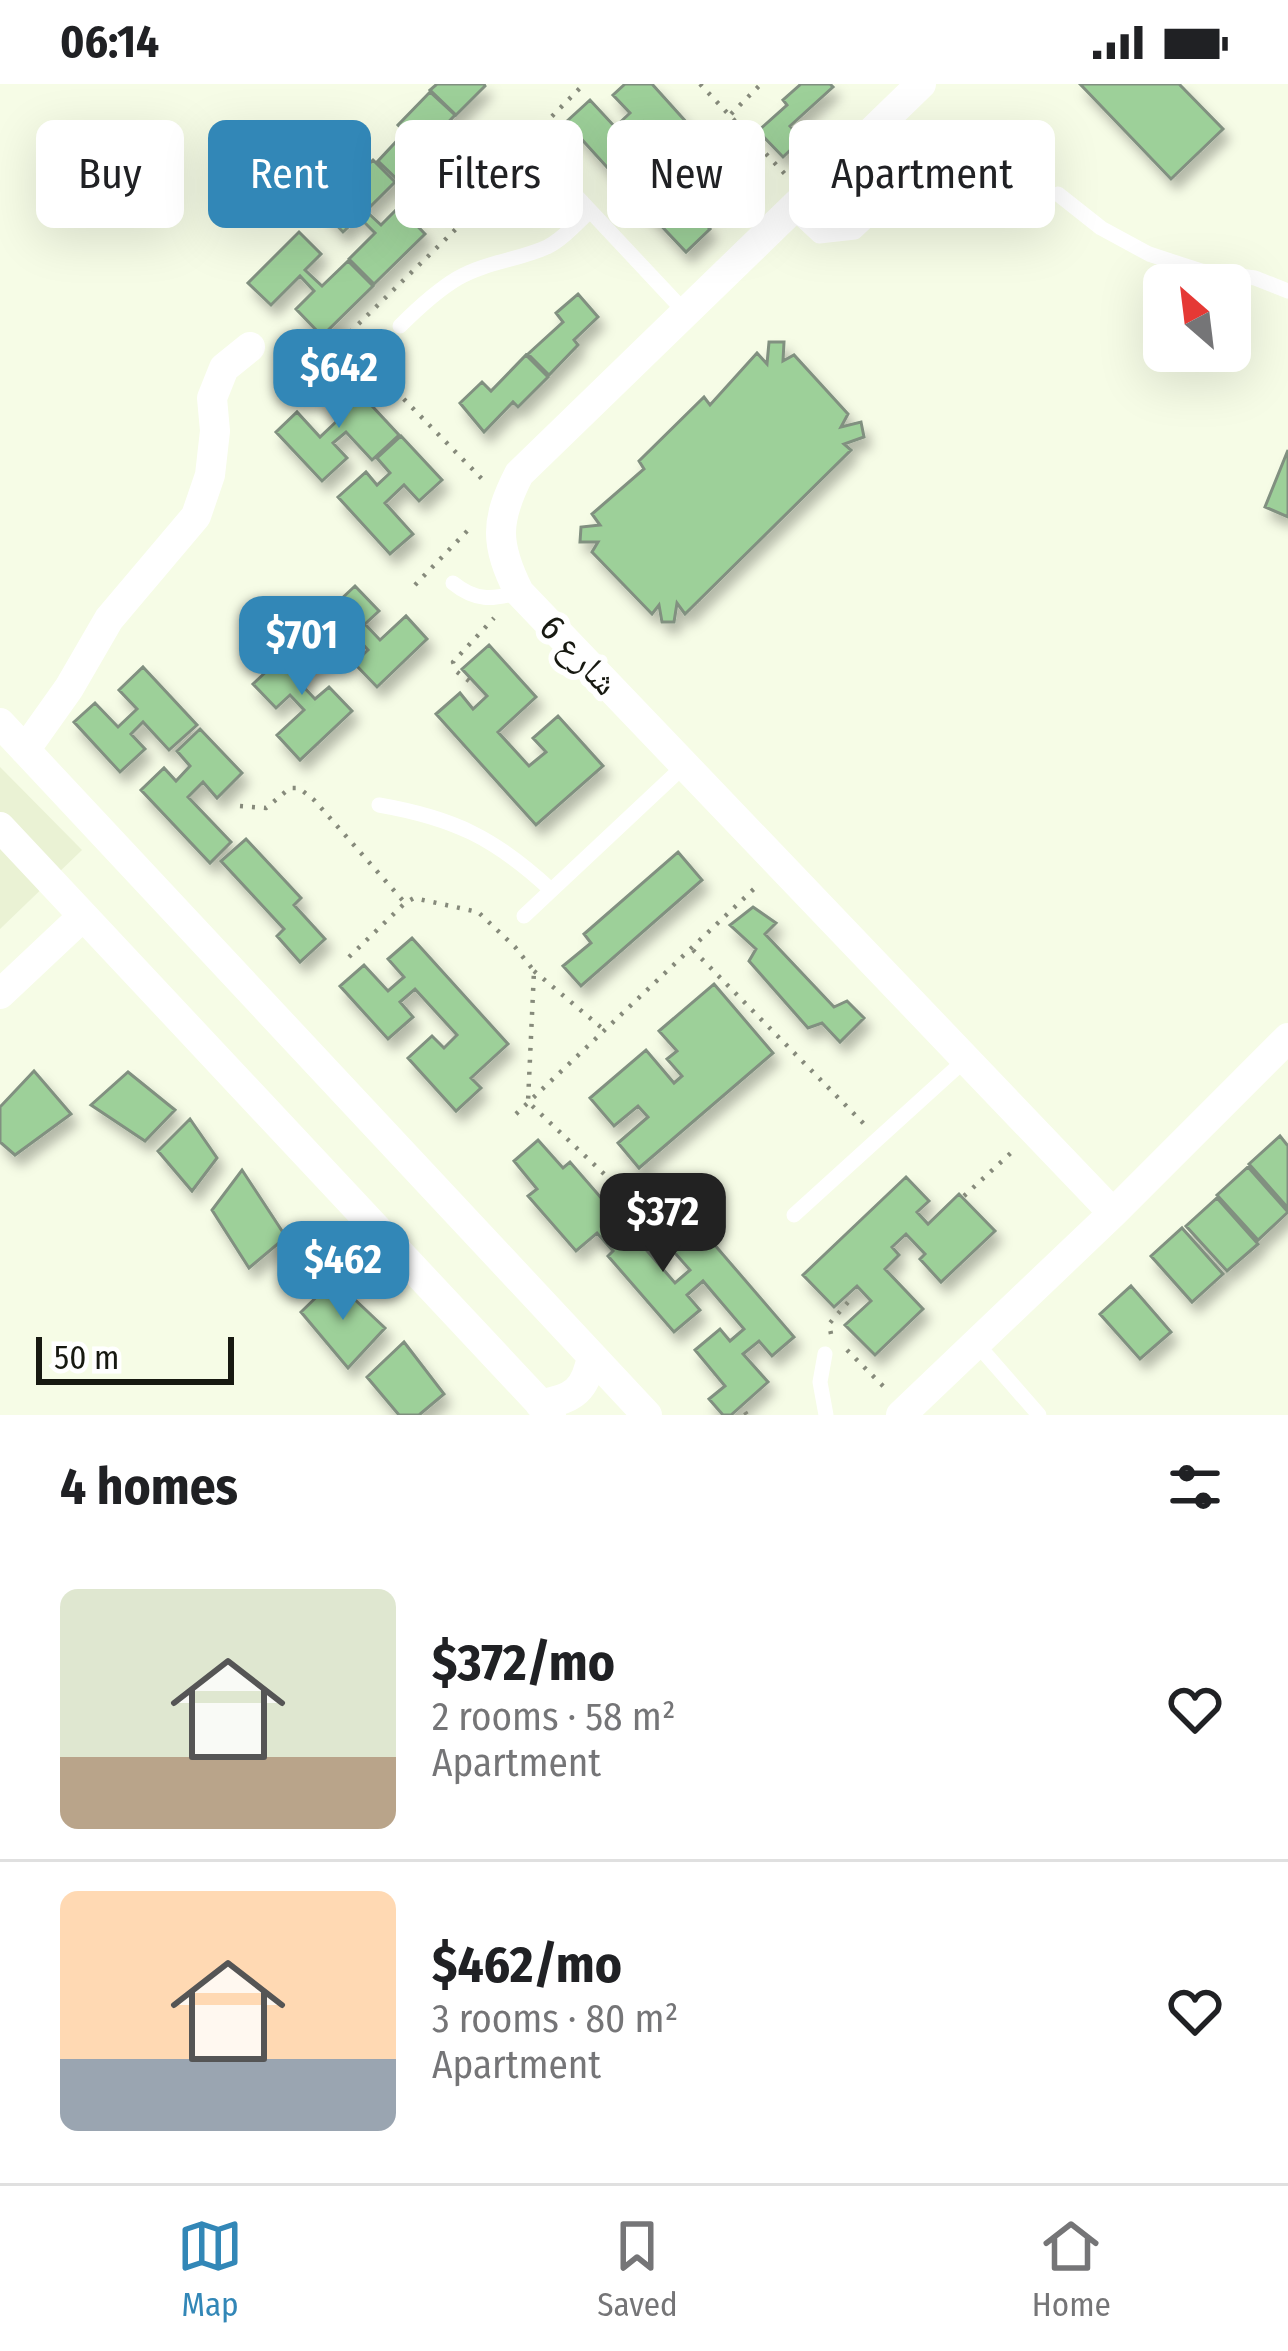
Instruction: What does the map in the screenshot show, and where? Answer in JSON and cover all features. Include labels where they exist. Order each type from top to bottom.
[{"type":"street","points":[[884,120],[921,84]]},
{"type":"street","points":[[503,500],[530,462],[789,212]]},
{"type":"street","points":[[26,750],[109,619],[196,516],[210,475],[215,431],[212,398],[224,368],[250,346]]},
{"type":"street","name":"شارع 6","points":[[503,500],[500,533],[505,564],[519,592],[1113,1213]]},
{"type":"street","points":[[0,723],[645,1415]]},
{"type":"street","points":[[0,827],[545,1410],[578,1392],[589,1375],[592,1356]]},
{"type":"street","points":[[0,994],[82,916]]},
{"type":"street","points":[[904,1412],[1288,1038]]},
{"type":"lane","points":[[1058,194],[1101,228],[1149,254],[1201,271],[1255,278],[1288,291]]},
{"type":"lane","points":[[583,203],[685,312]]},
{"type":"lane","points":[[400,326],[460,277],[547,246],[590,211]]},
{"type":"lane","points":[[815,228],[820,236],[860,228]]},
{"type":"lane","points":[[452,583],[492,600],[519,592]]},
{"type":"lane","points":[[524,916],[685,765]]},
{"type":"lane","points":[[380,805],[455,823],[506,852],[551,890]]},
{"type":"lane","points":[[794,1214],[965,1059]]},
{"type":"lane","points":[[976,1343],[1039,1415]]},
{"type":"lane","points":[[825,1354],[820,1382],[826,1415]]},
{"type":"path","points":[[307,374],[456,229],[465,218],[464,205],[584,84]]},
{"type":"path","points":[[700,84],[789,192]]},
{"type":"path","points":[[729,116],[761,84]]},
{"type":"path","points":[[366,360],[400,326]]},
{"type":"path","points":[[344,338],[503,500],[415,585]]},
{"type":"path","points":[[469,681],[453,662],[519,592]]},
{"type":"path","points":[[240,806],[266,808],[290,788],[299,788],[405,903]]},
{"type":"path","points":[[516,1114],[779,864]]},
{"type":"path","points":[[349,957],[414,898],[478,912],[534,971],[604,1030]]},
{"type":"path","points":[[691,948],[878,1138]]},
{"type":"path","points":[[534,971],[528,1102],[638,1206]]},
{"type":"path","points":[[964,1196],[1034,1131]]},
{"type":"path","points":[[831,1334],[829,1324],[849,1301]]},
{"type":"path","points":[[846,1349],[904,1412]]},
{"type":"shaded area","points":[[0,767],[82,850],[0,929]]},
{"type":"building","points":[[437,84],[485,86],[456,115],[430,90]]},
{"type":"building","points":[[625,84],[652,84],[684,120],[622,120],[630,113],[613,95]]},
{"type":"building","points":[[801,84],[833,87],[797,120],[789,120],[789,151],[783,157],[765,138],[765,125],[787,105],[783,100]]},
{"type":"building","points":[[1080,84],[1179,84],[1223,129],[1171,179]]},
{"type":"building","points":[[430,92],[455,115],[450,120],[403,120]]},
{"type":"building","points":[[590,100],[609,120],[607,167],[583,141],[583,120],[568,120]]},
{"type":"building","points":[[395,143],[395,177],[378,161]]},
{"type":"building","points":[[371,162],[395,182],[371,206]]},
{"type":"building","points":[[395,211],[395,228],[419,228],[425,234],[374,284],[349,259],[375,233],[370,228],[371,216],[381,225]]},
{"type":"building","points":[[663,228],[710,229],[686,252]]},
{"type":"building","points":[[299,232],[321,254],[305,270],[322,286],[348,261],[373,286],[322,336],[296,309],[314,291],[300,276],[271,305],[248,283]]},
{"type":"building","points":[[578,294],[598,317],[549,375],[528,354],[563,322],[556,313]]},
{"type":"building","points":[[769,342],[784,342],[783,361],[794,355],[848,414],[841,427],[861,422],[864,437],[844,444],[851,450],[685,614],[677,603],[674,622],[662,622],[659,605],[652,614],[592,552],[598,542],[580,542],[581,527],[600,525],[592,514],[644,469],[639,461],[704,397],[710,405],[757,353],[767,364]]},
{"type":"building","points":[[526,355],[548,377],[518,407],[513,402],[484,432],[460,403],[482,382],[491,391]]},
{"type":"building","points":[[345,377],[399,435],[372,460],[346,432],[333,443],[347,458],[322,481],[276,432],[297,412],[320,437],[339,419],[321,399]]},
{"type":"building","points":[[401,436],[442,480],[419,501],[404,485],[385,503],[413,534],[390,554],[338,497],[366,472],[377,485],[390,473],[377,458]]},
{"type":"building","points":[[1288,450],[1288,517],[1265,507]]},
{"type":"building","points":[[355,586],[379,611],[365,624],[380,640],[406,616],[427,639],[377,687],[354,663],[368,650],[353,634],[329,657],[306,632]]},
{"type":"building","points":[[304,636],[326,659],[300,683],[315,699],[329,687],[352,711],[300,760],[277,735],[304,710],[290,695],[276,708],[253,684]]},
{"type":"building","points":[[489,645],[536,697],[498,732],[529,766],[546,752],[533,738],[558,716],[603,766],[536,825],[436,714],[460,693],[473,709],[487,696],[462,669]]},
{"type":"building","points":[[143,667],[197,725],[169,750],[143,722],[131,734],[145,749],[120,772],[74,722],[95,703],[118,727],[137,709],[119,690]]},
{"type":"building","points":[[200,729],[242,773],[217,798],[203,782],[188,797],[231,842],[210,863],[141,790],[164,768],[176,781],[190,766],[177,751]]},
{"type":"building","points":[[246,839],[301,898],[294,905],[325,939],[300,962],[277,936],[284,929],[221,861]]},
{"type":"building","points":[[678,852],[702,880],[581,986],[563,966],[591,943],[584,934]]},
{"type":"building","points":[[753,907],[776,923],[765,934],[834,1007],[847,1001],[864,1018],[840,1042],[822,1023],[808,1028],[749,961],[756,949],[730,925]]},
{"type":"building","points":[[412,938],[508,1044],[471,1078],[481,1088],[456,1111],[408,1058],[432,1036],[444,1048],[457,1035],[415,989],[400,1002],[413,1017],[388,1039],[340,986],[364,965],[388,991],[404,977],[388,959]]},
{"type":"building","points":[[714,984],[773,1053],[639,1168],[618,1143],[648,1117],[638,1106],[614,1126],[590,1098],[646,1050],[674,1083],[682,1076],[667,1059],[677,1051],[659,1031]]},
{"type":"building","points":[[34,1071],[71,1114],[15,1155],[0,1142],[0,1107]]},
{"type":"building","points":[[128,1072],[175,1110],[145,1141],[91,1105]]},
{"type":"building","points":[[190,1119],[217,1158],[192,1191],[158,1151]]},
{"type":"building","points":[[1280,1136],[1288,1146],[1288,1208],[1249,1164]]},
{"type":"building","points":[[538,1140],[563,1168],[570,1162],[675,1283],[690,1270],[674,1252],[701,1229],[794,1337],[772,1356],[759,1341],[743,1354],[768,1382],[731,1415],[723,1415],[709,1399],[725,1386],[695,1350],[720,1329],[730,1341],[744,1329],[703,1281],[687,1295],[700,1310],[674,1332],[608,1256],[613,1251],[597,1233],[576,1251],[528,1196],[537,1189],[514,1161]]},
{"type":"building","points":[[1248,1167],[1288,1212],[1258,1240],[1217,1195]]},
{"type":"building","points":[[242,1170],[286,1237],[249,1268],[212,1210]]},
{"type":"building","points":[[906,1177],[929,1201],[917,1212],[928,1224],[959,1194],[995,1231],[941,1282],[906,1234],[892,1247],[899,1255],[885,1269],[923,1309],[875,1355],[845,1325],[871,1301],[857,1286],[834,1307],[803,1275]]},
{"type":"building","points":[[1217,1198],[1258,1244],[1227,1271],[1186,1226]]},
{"type":"building","points":[[1182,1228],[1223,1274],[1192,1302],[1151,1256]]},
{"type":"building","points":[[334,1280],[385,1328],[348,1368],[301,1312]]},
{"type":"building","points":[[1131,1286],[1171,1332],[1140,1359],[1100,1314]]},
{"type":"building","points":[[404,1342],[444,1394],[419,1415],[399,1415],[367,1377]]}]
